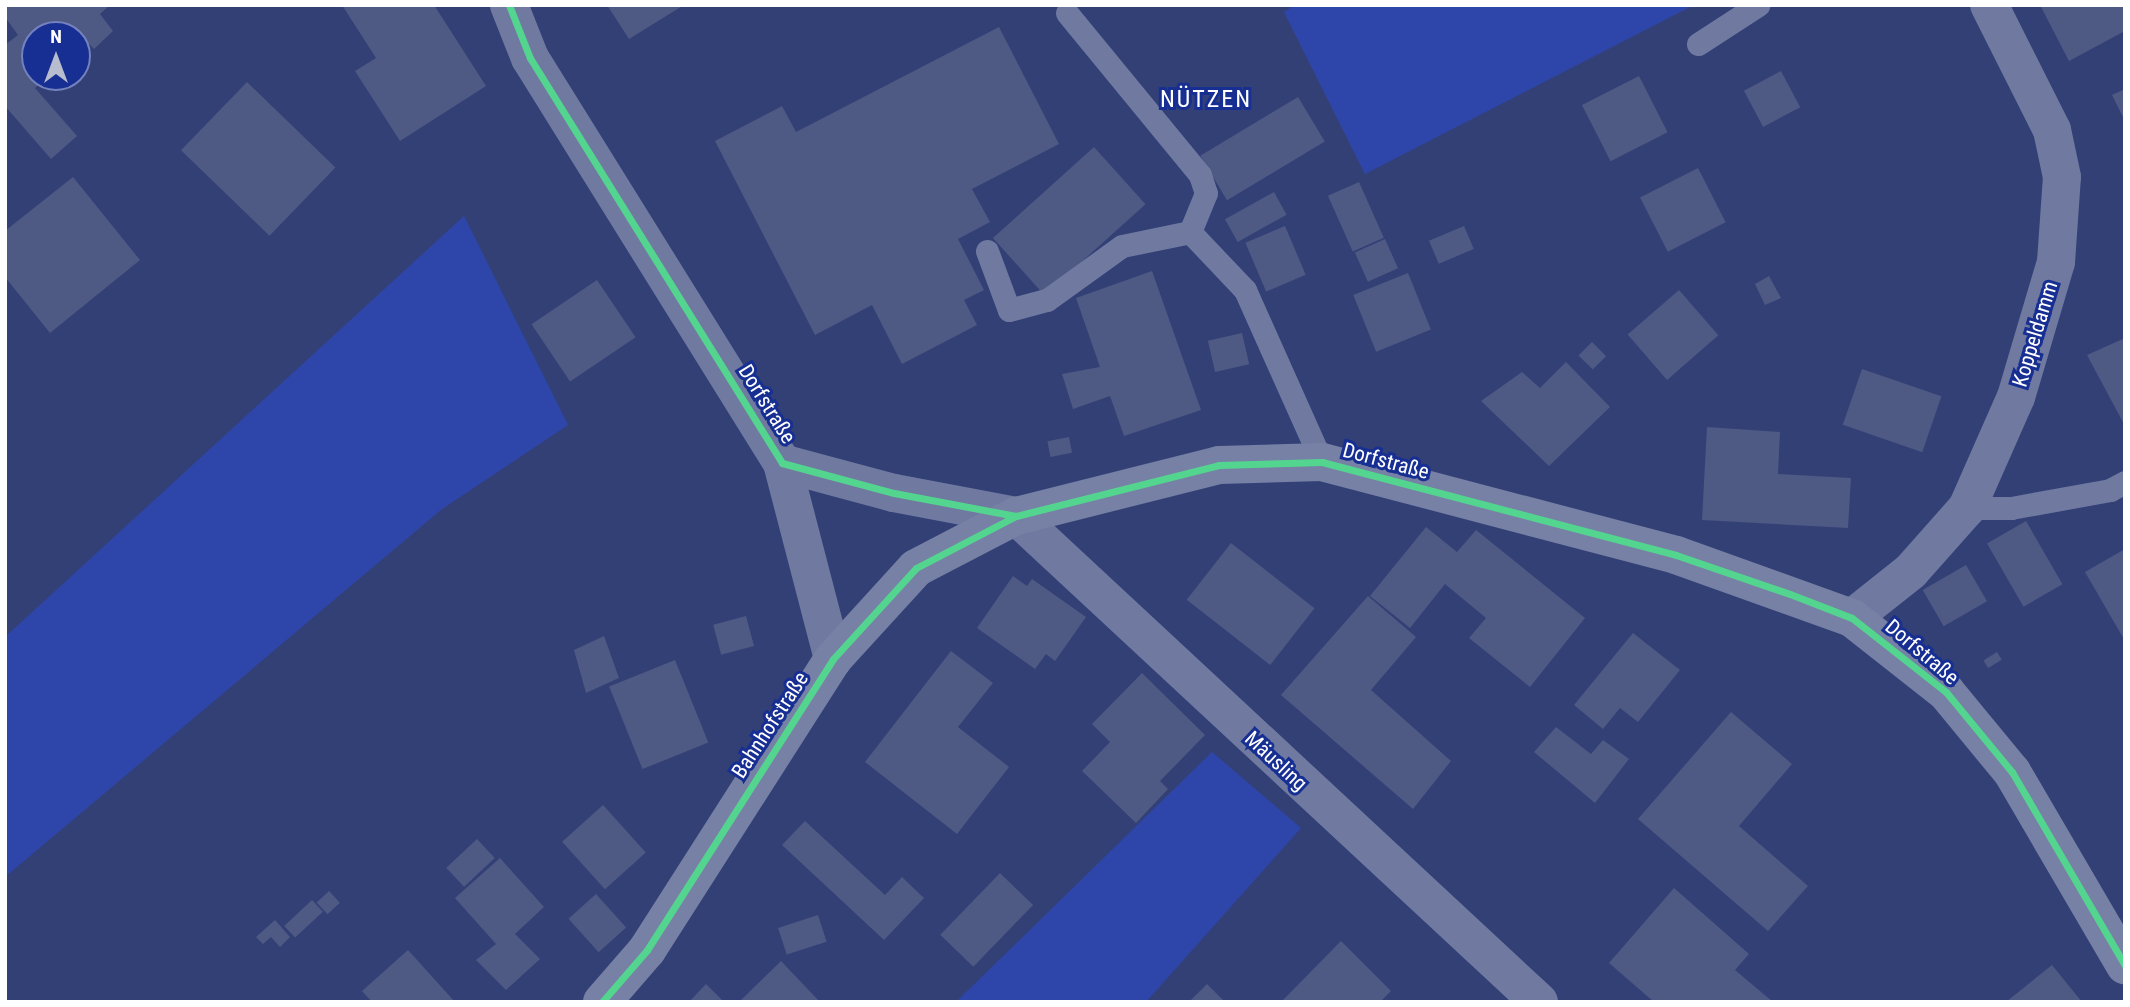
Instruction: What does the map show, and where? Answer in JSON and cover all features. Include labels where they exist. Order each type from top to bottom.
[{"type":"street","name":"Dorfstraße","points":[[509,5],[530,58],[782,463],[833,659]]},
{"type":"street","name":"Koppeldamm","points":[[1852,618],[1911,570],[1967,508],[2016,397],[2045,309],[2062,220],[2062,177],[2052,130],[1989,5]]},
{"type":"street","name":"Dorfstraße","points":[[782,463],[894,493],[1016,516],[1219,465],[1322,462],[1676,555],[1852,618],[1945,692],[2011,772],[2125,965]]},
{"type":"street","name":"Bahnhofstraße","points":[[602,1002],[648,950],[833,659],[916,568],[1016,516]]},
{"type":"street","name":"Mäusling","points":[[1016,516],[1539,1002]]},
{"type":"lane","points":[[1698,44],[1758,5]]},
{"type":"lane","points":[[1067,13],[1200,175],[1206,193],[1190,233]]},
{"type":"lane","points":[[987,251],[1009,310],[1047,300],[1122,246],[1190,233]]},
{"type":"lane","points":[[1190,233],[1245,290],[1322,462]]},
{"type":"lane","points":[[1967,508],[2011,508],[2110,490],[2125,482]]},
{"type":"shaded area","points":[[1294,5],[1694,5],[1365,174],[1284,12]]},
{"type":"shaded area","points":[[464,216],[568,425],[442,509],[5,877],[5,637]]},
{"type":"shaded area","points":[[1212,752],[1301,828],[1146,1002],[956,1002]]},
{"type":"building","points":[[5,5],[110,5],[100,14],[113,31],[94,49],[91,46],[91,21],[21,21],[21,91],[38,91],[77,136],[51,159],[5,106],[5,45],[18,35],[5,17]]},
{"type":"building","points":[[342,5],[434,5],[486,86],[400,141],[355,71],[376,58]]},
{"type":"building","points":[[607,5],[684,5],[629,39]]},
{"type":"building","points":[[2040,5],[2125,5],[2123,32],[2069,61]]},
{"type":"building","points":[[999,27],[1059,144],[972,189],[990,222],[958,239],[984,290],[964,300],[977,325],[902,364],[872,305],[815,335],[715,141],[782,106],[796,132]]},
{"type":"building","points":[[1781,71],[1800,107],[1763,127],[1744,91]]},
{"type":"building","points":[[1639,76],[1668,132],[1611,161],[1582,105]]},
{"type":"building","points":[[247,82],[335,167],[269,236],[181,150]]},
{"type":"building","points":[[2125,89],[2125,121],[2112,95]]},
{"type":"building","points":[[1298,97],[1325,142],[1227,200],[1200,156]]},
{"type":"building","points":[[1094,147],[1146,204],[1044,295],[993,238]]},
{"type":"building","points":[[1698,168],[1726,222],[1668,252],[1640,198]]},
{"type":"building","points":[[73,177],[140,260],[50,333],[5,277],[5,231]]},
{"type":"building","points":[[1359,182],[1384,238],[1353,252],[1328,196]]},
{"type":"building","points":[[1274,192],[1287,215],[1238,242],[1225,219]]},
{"type":"building","points":[[1285,226],[1306,275],[1266,292],[1245,243]]},
{"type":"building","points":[[1464,226],[1474,249],[1439,264],[1429,241]]},
{"type":"building","points":[[1385,239],[1398,268],[1368,282],[1355,252]]},
{"type":"building","points":[[1152,271],[1201,410],[1124,436],[1110,396],[1073,409],[1062,374],[1100,367],[1076,298]]},
{"type":"building","points":[[1408,273],[1431,330],[1376,352],[1353,295]]},
{"type":"building","points":[[1769,276],[1781,298],[1765,305],[1755,284]]},
{"type":"building","points":[[597,280],[636,337],[570,381],[532,324]]},
{"type":"building","points":[[1679,290],[1718,335],[1667,380],[1628,335]]},
{"type":"building","points":[[1242,333],[1249,364],[1215,372],[1208,341]]},
{"type":"building","points":[[2125,338],[2125,426],[2087,355]]},
{"type":"building","points":[[1592,342],[1606,356],[1593,370],[1579,355]]},
{"type":"building","points":[[1566,362],[1610,407],[1549,466],[1481,401],[1522,372],[1540,388]]},
{"type":"building","points":[[1862,369],[1941,396],[1922,452],[1843,425]]},
{"type":"building","points":[[1707,427],[1780,432],[1778,474],[1851,478],[1848,528],[1702,520]]},
{"type":"building","points":[[1069,437],[1072,453],[1050,457],[1047,441]]},
{"type":"building","points":[[2026,521],[2062,584],[2024,607],[1987,544]]},
{"type":"building","points":[[1426,527],[1457,552],[1476,530],[1585,618],[1530,687],[1469,638],[1486,618],[1445,584],[1410,628],[1370,596]]},
{"type":"building","points":[[1231,543],[1315,608],[1270,665],[1187,600]]},
{"type":"building","points":[[2125,549],[2125,641],[2085,572]]},
{"type":"building","points":[[1966,565],[1987,601],[1944,626],[1923,590]]},
{"type":"building","points":[[1013,576],[1027,586],[1032,579],[1086,617],[1055,661],[1046,654],[1035,669],[977,628]]},
{"type":"building","points":[[1368,596],[1416,637],[1371,690],[1451,761],[1413,809],[1281,695]]},
{"type":"building","points":[[746,616],[754,646],[721,655],[713,625]]},
{"type":"building","points":[[1633,633],[1680,670],[1638,722],[1620,708],[1603,729],[1574,705]]},
{"type":"building","points":[[604,636],[619,678],[586,693],[574,650]]},
{"type":"building","points":[[951,651],[993,683],[958,727],[1009,767],[957,834],[865,762]]},
{"type":"building","points":[[1997,652],[2002,660],[1988,668],[1983,660]]},
{"type":"building","points":[[675,660],[708,743],[643,769],[609,687]]},
{"type":"building","points":[[1142,673],[1205,735],[1160,781],[1168,789],[1136,823],[1082,771],[1110,742],[1092,724]]},
{"type":"building","points":[[1731,712],[1792,764],[1739,826],[1808,886],[1768,931],[1638,819]]},
{"type":"building","points":[[1556,727],[1591,754],[1603,740],[1629,759],[1595,803],[1534,752]]},
{"type":"building","points":[[603,805],[646,853],[605,889],[562,842]]},
{"type":"building","points":[[805,821],[885,895],[902,877],[924,898],[884,940],[782,845]]},
{"type":"building","points":[[477,839],[495,858],[464,887],[446,868]]},
{"type":"building","points":[[500,858],[544,907],[515,934],[540,959],[506,990],[476,960],[496,944],[455,898]]},
{"type":"building","points":[[1000,873],[1033,905],[973,967],[940,935]]},
{"type":"building","points":[[1674,888],[1749,954],[1735,970],[1773,1002],[1654,1002],[1609,963]]},
{"type":"building","points":[[329,891],[340,903],[327,914],[317,903]]},
{"type":"building","points":[[596,894],[626,927],[599,952],[569,919]]},
{"type":"building","points":[[312,900],[323,912],[295,938],[284,926]]},
{"type":"building","points":[[818,915],[827,942],[787,955],[778,928]]},
{"type":"building","points":[[275,920],[290,937],[280,947],[271,937],[263,944],[256,937]]},
{"type":"building","points":[[1341,941],[1391,991],[1380,1002],[1281,1002]]},
{"type":"building","points":[[408,950],[455,1002],[372,1002],[362,991]]},
{"type":"building","points":[[781,961],[820,1002],[739,1002]]},
{"type":"building","points":[[2052,965],[2082,1002],[2006,1002]]},
{"type":"building","points":[[706,984],[724,1002],[689,1002]]},
{"type":"building","points":[[1207,984],[1225,1002],[1189,1002]]},
{"type":"cycle path","points":[[509,5],[530,58],[782,463],[894,493],[1016,516],[1219,465],[1322,462],[1676,555],[1790,594],[1852,618],[1946,692],[2012,772],[2125,965]]},
{"type":"cycle path","points":[[602,1002],[647,950],[833,659],[916,568],[1016,516]]},
{"type":"district","name":"NÜTZEN","points":[[1206,100]]}]
